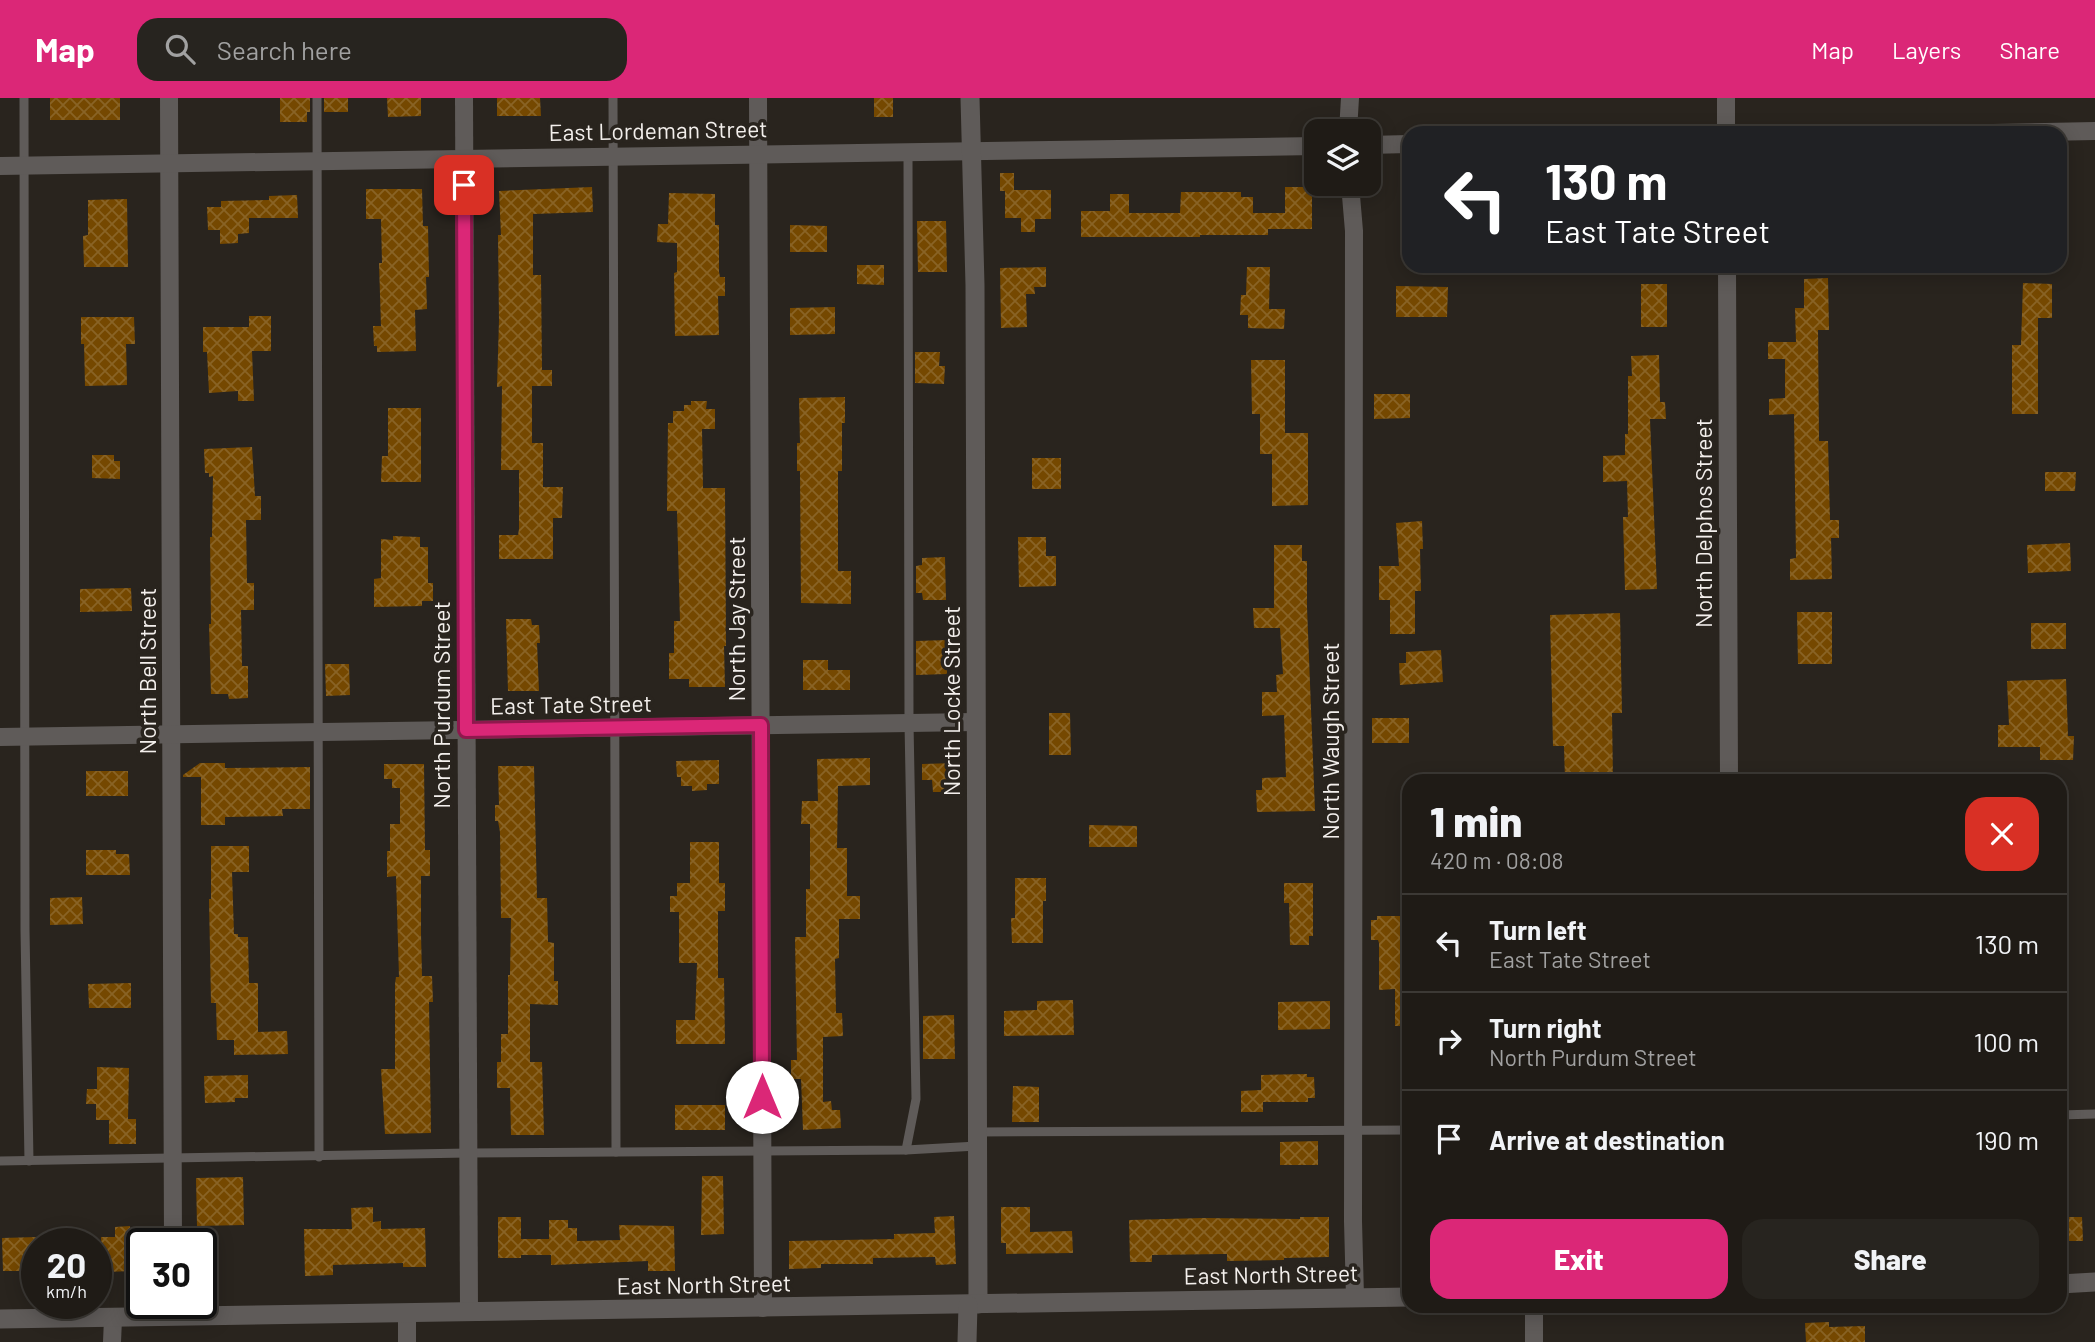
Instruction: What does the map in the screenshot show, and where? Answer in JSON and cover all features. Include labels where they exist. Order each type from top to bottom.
[{"type":"street","name":"North Bell Street","points":[[169,98],[173,1228]]},
{"type":"street","name":"North Purdum Street","points":[[464,98],[469,1312]]},
{"type":"street","name":"North Jay Street","points":[[758,98],[763,1308]]},
{"type":"street","name":"North Locke Street","points":[[967,1342],[973,1304],[977,1139],[975,285],[970,98]]},
{"type":"street","points":[[1349,119],[1350,98]]},
{"type":"street","points":[[1726,98],[1726,126]]},
{"type":"street","points":[[2067,132],[2095,131]]},
{"type":"street","points":[[1381,145],[1402,144]]},
{"type":"street","name":"East Lordeman Street","points":[[0,166],[1304,146]]},
{"type":"street","name":"North Waugh Street","points":[[1351,196],[1354,245],[1355,1297]]},
{"type":"street","name":"North Delphos Street","points":[[1727,273],[1729,774]]},
{"type":"street","name":"East Tate Street","points":[[0,737],[975,722]]},
{"type":"street","points":[[2067,1284],[2095,1282]]},
{"type":"street","name":"East North Street","points":[[217,1311],[407,1313],[1402,1297]]},
{"type":"street","points":[[407,1313],[407,1342]]},
{"type":"street","points":[[1534,1313],[1534,1342]]},
{"type":"street","name":"East North Street","points":[[0,1319],[126,1317]]},
{"type":"street","points":[[112,1342],[113,1318]]},
{"type":"lane","points":[[24,98],[25,930],[29,1161]]},
{"type":"lane","points":[[317,98],[319,1157]]},
{"type":"lane","points":[[613,98],[616,1152]]},
{"type":"lane","points":[[906,1150],[916,1099],[909,723],[908,152]]},
{"type":"lane","points":[[2067,1115],[2095,1114]]},
{"type":"lane","points":[[0,1161],[468,1153],[906,1150],[977,1139],[1402,1129]]},
{"type":"building","points":[[50,98],[120,98],[120,120],[50,120]]},
{"type":"building","points":[[280,98],[310,98],[307,122],[280,122]]},
{"type":"building","points":[[324,98],[348,98],[348,112],[324,112]]},
{"type":"building","points":[[387,98],[421,98],[421,116],[388,117]]},
{"type":"building","points":[[497,98],[540,98],[541,116],[497,116]]},
{"type":"building","points":[[874,98],[893,98],[893,117],[874,117]]},
{"type":"building","points":[[1000,173],[1014,173],[1014,190],[1051,190],[1051,219],[1035,219],[1035,232],[1021,232],[1021,218],[1005,218],[1005,191],[1000,191]]},
{"type":"building","points":[[592,187],[593,212],[533,214],[533,275],[541,275],[542,370],[552,370],[552,386],[532,386],[532,443],[543,443],[543,487],[563,487],[562,518],[553,518],[553,559],[499,559],[499,535],[518,535],[519,470],[501,470],[502,386],[497,387],[498,235],[501,235],[499,191]]},
{"type":"building","points":[[1285,187],[1304,187],[1304,196],[1312,196],[1312,229],[1268,229],[1268,235],[1081,237],[1081,211],[1110,211],[1110,194],[1129,194],[1129,213],[1180,213],[1181,192],[1241,192],[1241,197],[1253,197],[1253,213],[1285,213]]},
{"type":"building","points":[[366,189],[422,189],[423,226],[428,226],[429,277],[426,277],[427,309],[415,310],[416,351],[377,352],[377,346],[374,346],[373,326],[381,326],[381,219],[366,219]]},
{"type":"building","points":[[669,193],[715,194],[715,225],[719,225],[719,272],[720,277],[725,277],[725,296],[718,296],[719,335],[675,336],[674,273],[677,272],[677,243],[657,242],[658,224],[668,224]]},
{"type":"building","points":[[297,195],[298,218],[249,218],[249,233],[238,234],[238,243],[220,244],[220,230],[208,230],[207,207],[221,207],[221,201],[269,200],[269,196]]},
{"type":"building","points":[[127,199],[128,267],[84,267],[83,236],[88,235],[88,200]]},
{"type":"building","points":[[917,221],[946,221],[947,272],[918,272]]},
{"type":"building","points":[[790,225],[827,226],[827,252],[790,252]]},
{"type":"building","points":[[857,265],[884,265],[884,285],[857,284]]},
{"type":"building","points":[[1046,267],[1046,287],[1034,287],[1035,294],[1026,294],[1027,327],[1001,328],[1000,268]]},
{"type":"building","points":[[1247,267],[1270,267],[1269,309],[1285,309],[1284,329],[1248,328],[1248,315],[1240,315],[1241,295],[1246,295]]},
{"type":"building","points":[[1828,278],[1829,330],[1818,330],[1819,441],[1828,441],[1830,520],[1839,520],[1839,538],[1831,538],[1832,579],[1790,580],[1790,559],[1796,558],[1794,414],[1769,415],[1769,399],[1785,398],[1785,359],[1768,359],[1768,342],[1796,342],[1795,308],[1804,308],[1804,279]]},
{"type":"building","points":[[2023,283],[2052,284],[2052,318],[2038,318],[2038,414],[2012,414],[2012,345],[2021,345]]},
{"type":"building","points":[[1641,284],[1667,284],[1667,327],[1641,327]]},
{"type":"building","points":[[1396,286],[1448,287],[1447,317],[1396,317]]},
{"type":"building","points":[[835,307],[835,334],[790,335],[790,308]]},
{"type":"building","points":[[249,316],[271,316],[271,351],[252,351],[254,401],[238,401],[238,391],[209,393],[207,352],[203,352],[203,327],[249,327]]},
{"type":"building","points":[[81,317],[134,317],[135,344],[126,344],[127,385],[85,386]]},
{"type":"building","points":[[915,352],[940,352],[939,366],[945,366],[944,384],[915,383]]},
{"type":"building","points":[[1659,355],[1660,402],[1665,402],[1666,419],[1650,419],[1657,589],[1625,590],[1623,517],[1628,517],[1627,481],[1603,482],[1603,456],[1625,455],[1625,434],[1628,434],[1628,376],[1632,376],[1631,356]]},
{"type":"building","points":[[1251,360],[1285,360],[1285,433],[1308,433],[1308,505],[1272,506],[1272,454],[1260,454],[1260,414],[1252,414]]},
{"type":"building","points":[[1374,394],[1410,394],[1410,418],[1374,419]]},
{"type":"building","points":[[845,397],[842,471],[838,471],[838,571],[851,571],[851,604],[801,603],[800,471],[797,471],[797,443],[800,443],[799,398]]},
{"type":"building","points":[[691,401],[707,401],[706,409],[715,409],[715,429],[702,429],[703,488],[725,488],[725,687],[689,687],[689,679],[669,679],[669,653],[674,653],[674,621],[680,621],[677,511],[667,511],[668,423],[673,423],[673,411],[684,411],[684,405],[691,405]]},
{"type":"building","points":[[388,408],[421,408],[421,482],[381,482],[382,456],[388,456]]},
{"type":"building","points":[[252,447],[255,496],[261,496],[261,520],[246,520],[247,583],[254,583],[254,610],[241,610],[242,666],[248,666],[248,698],[229,699],[228,694],[211,694],[209,624],[213,476],[209,477],[209,473],[205,473],[204,449]]},
{"type":"building","points":[[92,455],[114,455],[114,461],[120,461],[120,479],[92,478]]},
{"type":"building","points":[[1032,458],[1061,458],[1061,489],[1032,489]]},
{"type":"building","points":[[2045,472],[2076,472],[2075,491],[2045,491]]},
{"type":"building","points":[[1422,521],[1421,591],[1415,591],[1415,634],[1390,634],[1390,600],[1379,600],[1379,566],[1399,566],[1396,523]]},
{"type":"building","points":[[393,536],[420,537],[420,547],[428,547],[428,583],[433,583],[433,601],[422,601],[422,606],[374,607],[374,579],[381,578],[381,539],[393,540]]},
{"type":"building","points":[[1018,537],[1046,537],[1046,556],[1056,556],[1056,586],[1019,587]]},
{"type":"building","points":[[2070,543],[2071,571],[2028,573],[2027,545]]},
{"type":"building","points":[[1274,545],[1302,545],[1302,561],[1307,561],[1315,811],[1257,812],[1256,790],[1262,790],[1262,778],[1286,777],[1284,715],[1262,716],[1262,692],[1277,692],[1276,675],[1283,674],[1280,628],[1254,628],[1253,608],[1274,608]]},
{"type":"building","points":[[945,557],[946,600],[923,600],[922,593],[916,593],[916,566],[922,565],[922,558]]},
{"type":"building","points":[[131,588],[132,611],[80,612],[80,589]]},
{"type":"building","points":[[1797,612],[1832,612],[1832,664],[1798,664]]},
{"type":"building","points":[[1620,613],[1622,713],[1612,713],[1613,774],[1565,774],[1564,746],[1553,746],[1550,615]]},
{"type":"building","points":[[506,619],[531,619],[532,625],[539,625],[539,691],[508,691]]},
{"type":"building","points":[[2031,623],[2066,623],[2066,649],[2031,649]]},
{"type":"building","points":[[947,640],[947,674],[916,675],[916,641]]},
{"type":"building","points":[[1441,650],[1443,682],[1400,685],[1399,663],[1406,663],[1406,652]]},
{"type":"building","points":[[803,660],[828,660],[828,670],[850,670],[850,690],[803,690]]},
{"type":"building","points":[[325,664],[349,664],[350,695],[326,696]]},
{"type":"building","points":[[2066,679],[2068,736],[2074,736],[2073,760],[2040,760],[2040,747],[1998,747],[1998,725],[2009,725],[2007,681]]},
{"type":"building","points":[[1049,713],[1070,713],[1071,755],[1049,755]]},
{"type":"building","points":[[1372,718],[1409,718],[1409,743],[1372,743]]},
{"type":"building","points":[[870,758],[870,785],[838,786],[837,848],[847,848],[847,896],[860,896],[860,919],[839,919],[839,958],[835,959],[836,1013],[842,1013],[843,1036],[823,1037],[823,1102],[831,1101],[832,1110],[840,1110],[841,1128],[803,1130],[801,1079],[791,1079],[791,1060],[797,1060],[795,937],[806,937],[806,889],[810,889],[810,824],[801,824],[802,801],[818,801],[817,759]]},
{"type":"building","points":[[719,760],[719,784],[707,784],[707,790],[692,791],[692,786],[681,786],[681,777],[677,777],[676,761]]},
{"type":"building","points":[[200,763],[225,763],[225,768],[310,767],[310,809],[282,809],[283,816],[225,817],[225,825],[201,825],[201,777],[183,777]]},
{"type":"building","points":[[955,763],[956,792],[933,792],[932,780],[922,780],[922,764]]},
{"type":"building","points":[[384,764],[424,764],[425,850],[430,850],[430,876],[421,876],[421,934],[422,976],[432,976],[433,1002],[429,1002],[431,1133],[385,1134],[381,1069],[395,1069],[395,984],[396,977],[399,977],[396,876],[387,877],[387,851],[390,851],[390,824],[400,824],[400,788],[392,788],[392,779],[384,779]]},
{"type":"building","points":[[498,766],[534,766],[537,898],[547,898],[548,942],[554,943],[554,981],[558,981],[558,1005],[530,1004],[530,1062],[542,1062],[544,1135],[511,1135],[510,1088],[497,1088],[501,1034],[508,1034],[511,918],[501,918],[500,832],[498,821],[495,821],[495,805],[499,805]]},
{"type":"building","points":[[86,771],[128,771],[128,796],[86,796]]},
{"type":"building","points":[[1089,825],[1137,826],[1137,847],[1089,847]]},
{"type":"building","points":[[690,842],[719,842],[719,883],[725,883],[725,911],[718,911],[718,978],[724,978],[725,1044],[676,1044],[676,1020],[695,1020],[697,963],[679,963],[679,912],[670,912],[670,896],[677,896],[677,883],[690,883]]},
{"type":"building","points":[[211,846],[249,846],[249,872],[232,872],[234,934],[248,937],[249,983],[258,983],[258,1032],[287,1031],[288,1054],[234,1055],[234,1040],[217,1040],[216,1003],[211,1003]]},
{"type":"building","points":[[86,850],[116,850],[116,854],[129,854],[130,875],[86,875]]},
{"type":"building","points":[[1015,878],[1046,878],[1043,943],[1012,943],[1011,918],[1015,918]]},
{"type":"building","points":[[1284,883],[1313,883],[1313,936],[1309,936],[1309,945],[1290,945],[1289,903],[1284,903]]},
{"type":"building","points":[[82,897],[83,924],[50,925],[50,898]]},
{"type":"building","points":[[1377,916],[1402,916],[1402,1026],[1395,1026],[1395,989],[1379,990],[1379,943],[1378,940],[1371,940],[1371,920],[1377,920]]},
{"type":"building","points":[[131,983],[131,1008],[89,1008],[88,984]]},
{"type":"building","points":[[1073,1000],[1074,1035],[1004,1036],[1004,1011],[1037,1010],[1037,1001]]},
{"type":"building","points":[[1330,1001],[1330,1029],[1278,1030],[1278,1002]]},
{"type":"building","points":[[954,1015],[955,1059],[923,1059],[923,1016]]},
{"type":"building","points":[[97,1067],[129,1068],[128,1119],[136,1119],[136,1144],[109,1144],[109,1120],[96,1120],[96,1104],[86,1104],[87,1089],[97,1089]]},
{"type":"building","points":[[1307,1074],[1307,1077],[1314,1077],[1315,1098],[1308,1098],[1308,1102],[1263,1102],[1263,1112],[1241,1112],[1241,1091],[1261,1090],[1261,1075]]},
{"type":"building","points":[[248,1075],[248,1098],[235,1098],[235,1102],[205,1103],[204,1076]]},
{"type":"building","points":[[1013,1086],[1039,1087],[1039,1122],[1012,1122]]},
{"type":"building","points":[[675,1105],[725,1105],[725,1130],[675,1130]]},
{"type":"building","points":[[1318,1141],[1318,1165],[1280,1165],[1280,1142]]},
{"type":"building","points":[[702,1176],[723,1176],[724,1234],[701,1235]]},
{"type":"building","points":[[243,1177],[244,1225],[197,1226],[196,1178]]},
{"type":"building","points":[[373,1207],[373,1222],[381,1221],[381,1229],[425,1228],[426,1267],[403,1267],[403,1263],[333,1265],[333,1275],[305,1276],[304,1229],[352,1229],[351,1208]]},
{"type":"building","points":[[1001,1207],[1030,1207],[1030,1232],[1072,1231],[1073,1253],[1006,1254],[1006,1243],[1001,1243]]},
{"type":"building","points":[[954,1216],[956,1264],[936,1265],[935,1257],[873,1258],[873,1264],[821,1264],[821,1268],[789,1269],[789,1241],[894,1239],[894,1234],[935,1233],[934,1217]]},
{"type":"building","points":[[498,1217],[521,1217],[521,1239],[549,1239],[549,1220],[568,1220],[568,1228],[577,1228],[577,1241],[620,1240],[619,1225],[674,1226],[675,1271],[648,1271],[648,1261],[551,1265],[551,1255],[498,1258]]},
{"type":"building","points":[[1329,1217],[1329,1257],[1227,1261],[1227,1254],[1152,1255],[1152,1262],[1130,1262],[1129,1220]]},
{"type":"building","points":[[2067,1217],[2082,1217],[2083,1241],[2067,1241]]},
{"type":"building","points":[[130,1226],[126,1228],[126,1271],[112,1272],[112,1237],[115,1237],[115,1227]]},
{"type":"building","points":[[21,1237],[21,1271],[3,1271],[2,1238]]},
{"type":"building","points":[[1829,1322],[1829,1327],[1865,1326],[1865,1342],[1806,1342],[1805,1323]]},
{"type":"route","points":[[464,185],[466,730],[761,725],[762,1097]]}]
